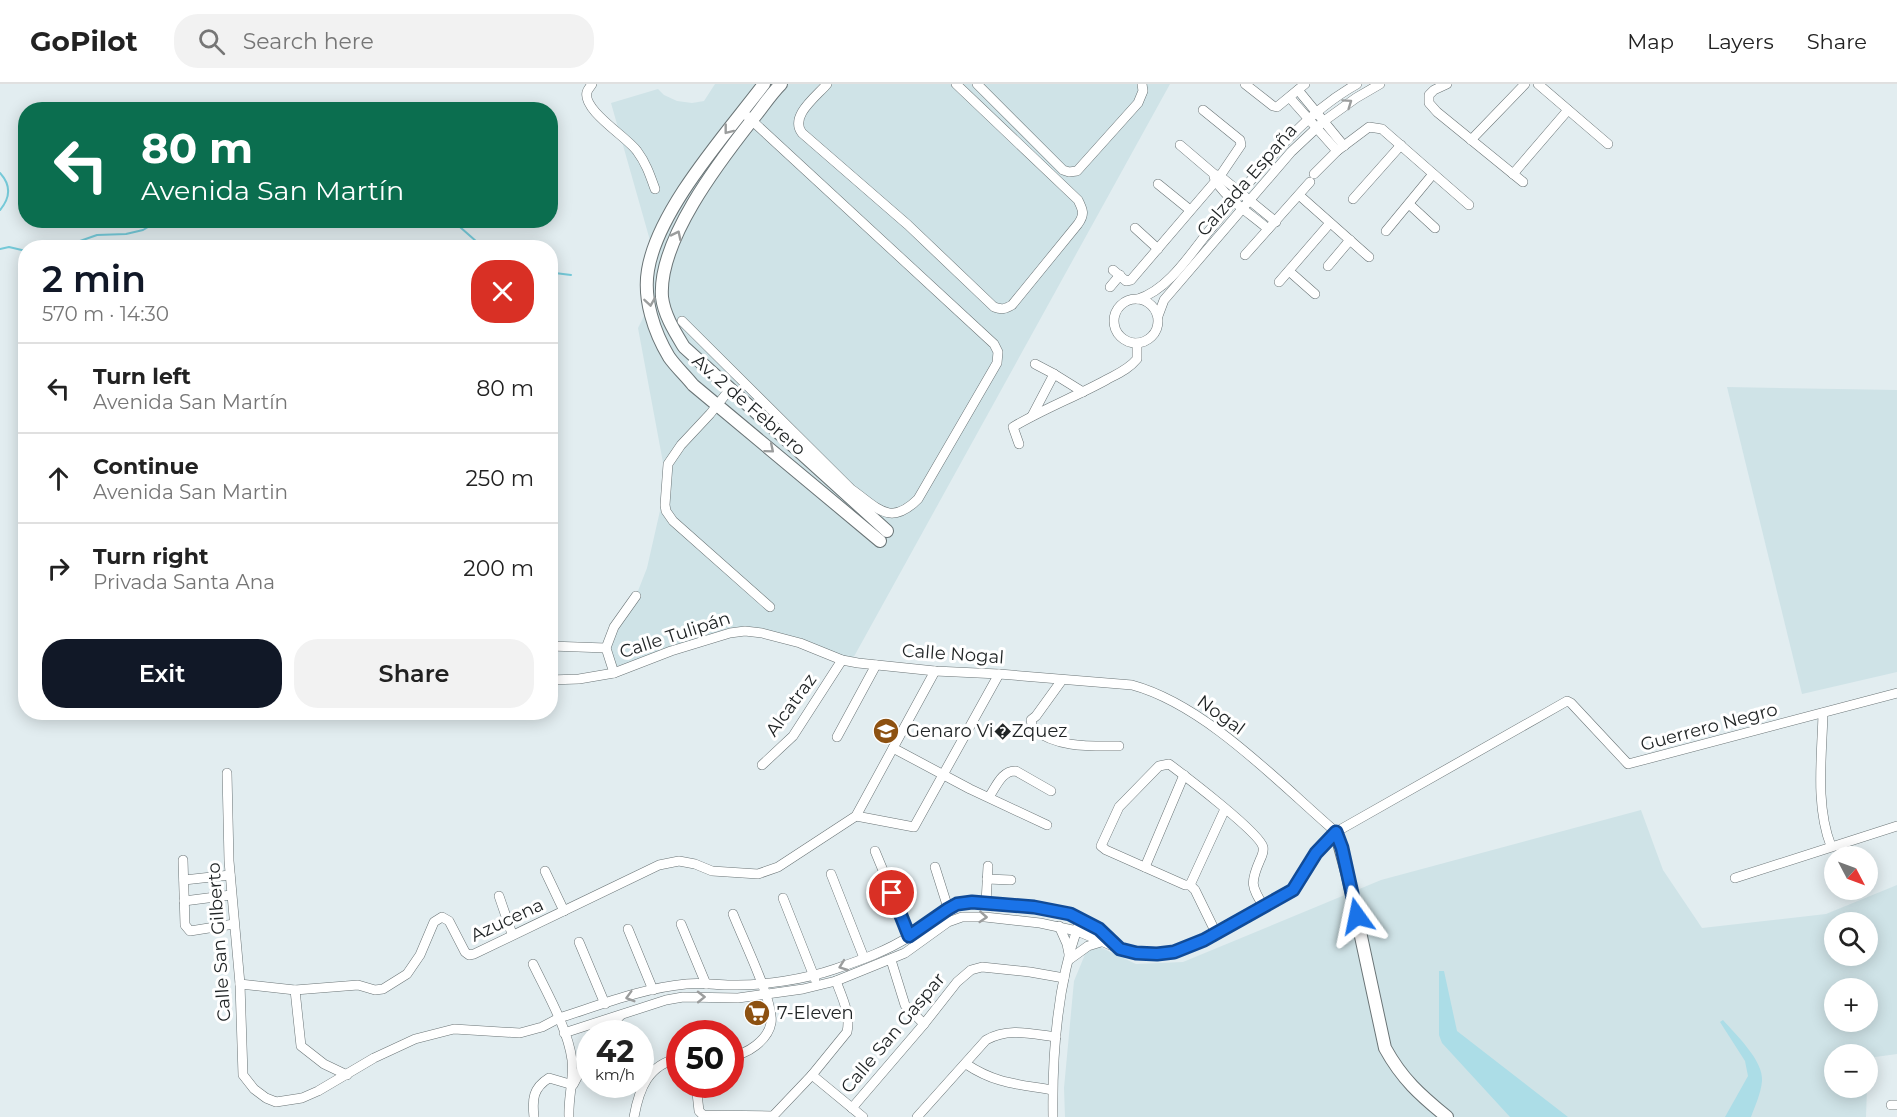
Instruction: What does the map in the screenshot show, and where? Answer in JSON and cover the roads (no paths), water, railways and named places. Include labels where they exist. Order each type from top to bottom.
[{"type":"main road","name":"Av. 2 de Febrero","points":[[764,84],[687,186],[663,227],[648,270],[648,297],[653,323],[670,358],[693,385],[884,536],[684,347],[672,328],[662,297],[666,262],[676,236],[737,137],[781,84]]},
{"type":"main road","points":[[1336,832],[1348,876],[1385,1048],[1395,1068],[1409,1085],[1447,1117]]},
{"type":"street","points":[[592,84],[586,92],[587,101],[602,119],[636,149],[647,166],[655,189]]},
{"type":"street","points":[[827,84],[799,115],[797,124],[802,133],[908,225],[994,307],[1000,310],[1005,309],[1012,305],[1078,224],[1083,217],[1083,210],[1078,200],[956,84]]},
{"type":"street","points":[[977,84],[1063,170],[1073,173],[1138,103],[1143,91],[1142,84]]},
{"type":"street","points":[[1245,84],[1273,106],[1280,105],[1302,87],[1340,149]]},
{"type":"street","name":"Calzada España","points":[[1138,299],[1155,291],[1175,271],[1237,197],[1308,120],[1357,84]]},
{"type":"street","name":"Calzada España","points":[[1158,316],[1164,300],[1246,204],[1316,128],[1356,98],[1380,84]]},
{"type":"street","points":[[1448,84],[1434,90],[1429,95],[1429,103],[1523,182]]},
{"type":"street","points":[[1472,140],[1525,84]]},
{"type":"street","points":[[1538,84],[1608,144]]},
{"type":"street","points":[[1290,98],[1308,120],[1340,149]]},
{"type":"street","points":[[1110,288],[1117,272],[1126,281],[1131,280],[1241,145],[1241,141],[1203,110]]},
{"type":"street","points":[[1513,174],[1568,110]]},
{"type":"street","points":[[682,321],[851,489],[883,511],[892,514],[906,511],[918,499],[997,363],[998,352],[994,344],[752,121],[744,111]]},
{"type":"street","points":[[1245,255],[1340,149],[1373,126],[1382,129],[1469,205]]},
{"type":"street","points":[[1180,145],[1237,197],[1272,225]]},
{"type":"street","points":[[1353,199],[1401,145]]},
{"type":"street","points":[[1386,231],[1433,174]]},
{"type":"street","points":[[1158,184],[1190,210]]},
{"type":"street","points":[[1299,195],[1369,257]]},
{"type":"street","points":[[1409,204],[1435,228]]},
{"type":"street","points":[[1279,282],[1330,223]]},
{"type":"street","points":[[1135,228],[1158,249]]},
{"type":"street","points":[[1328,266],[1350,240]]},
{"type":"street","points":[[1175,271],[1184,278]]},
{"type":"street","points":[[1289,271],[1315,294]]},
{"type":"street","points":[[1138,299],[1149,303],[1158,316],[1158,325],[1153,336],[1146,341],[1137,343],[1126,341],[1115,329],[1114,321],[1120,306],[1127,301],[1138,299]]},
{"type":"street","points":[[1013,427],[1134,364],[1138,356],[1137,343]]},
{"type":"street","points":[[1035,364],[1083,392]]},
{"type":"street","points":[[1032,416],[1054,374]]},
{"type":"street","points":[[730,389],[671,457],[666,472],[666,511],[673,521],[770,607]]},
{"type":"street","points":[[1010,416],[1019,444]]},
{"type":"street","points":[[614,673],[606,648],[614,627],[636,596]]},
{"type":"street","name":"Calle Tulipán","points":[[558,680],[614,673],[671,651],[730,633],[746,631],[800,643],[842,660]]},
{"type":"street","points":[[558,646],[606,648]]},
{"type":"street","name":"Calle Nogal","points":[[842,660],[876,666],[1062,680]]},
{"type":"street","name":"Alcatraz","points":[[762,765],[793,736],[842,660]]},
{"type":"street","points":[[837,737],[876,666]]},
{"type":"street","points":[[935,671],[856,816],[914,827],[999,674]]},
{"type":"street","points":[[1062,680],[1031,720],[1033,729],[1046,739],[1081,746],[1119,746]]},
{"type":"street","name":"Nogal","points":[[1062,680],[1132,685],[1145,688],[1179,705],[1212,726],[1336,832]]},
{"type":"street","name":"Guerrero Negro","points":[[1336,832],[1567,701],[1628,765],[1897,693]]},
{"type":"street","points":[[1824,713],[1821,803],[1825,831],[1831,846],[1897,826]]},
{"type":"street","points":[[893,748],[1047,825]]},
{"type":"street","points":[[1216,933],[1195,890],[1190,885],[1185,885],[1101,846],[1119,807],[1159,766],[1169,764],[1184,775],[1263,845],[1263,854],[1253,875],[1252,884],[1263,907]]},
{"type":"street","points":[[989,797],[1005,774],[1011,771],[1016,771],[1050,791]]},
{"type":"street","name":"Calle San Gilberto","points":[[227,773],[231,895],[240,984],[243,1075],[254,1089],[276,1102],[302,1098],[347,1075]]},
{"type":"street","points":[[1145,867],[1184,775]]},
{"type":"street","points":[[1190,885],[1225,809]]},
{"type":"street","name":"Azucena","points":[[295,990],[358,985],[375,990],[393,985],[414,965],[434,922],[442,917],[449,921],[465,952],[469,955],[659,865],[680,861],[712,871],[758,874],[778,867],[856,816]]},
{"type":"street","points":[[240,984],[295,990],[301,1046],[324,1065],[347,1075],[398,1046],[454,1029],[520,1033],[542,1027],[559,1018],[652,990],[684,984],[761,983],[832,970],[864,958],[909,936],[957,904],[972,902],[1054,910],[1081,918],[1120,949],[1136,953],[1174,952],[1216,933],[1293,890],[1316,853],[1336,832]]},
{"type":"street","points":[[1735,878],[1824,848]]},
{"type":"street","points":[[875,850],[909,936]]},
{"type":"street","points":[[183,860],[187,929],[190,931],[234,924]]},
{"type":"street","points":[[986,903],[988,866]]},
{"type":"street","points":[[934,867],[948,909]]},
{"type":"street","points":[[545,870],[564,911]]},
{"type":"street","points":[[831,874],[864,958]]},
{"type":"street","points":[[183,880],[230,875]]},
{"type":"street","points":[[987,879],[1011,880]]},
{"type":"street","points":[[184,901],[231,895]]},
{"type":"street","points":[[499,896],[512,934]]},
{"type":"street","points":[[783,898],[814,973],[817,986]]},
{"type":"street","points":[[733,914],[771,1011],[771,1023],[766,1033],[753,1048],[744,1053]]},
{"type":"street","points":[[542,1027],[564,1033],[666,1000],[683,997],[738,998],[837,981],[905,954],[948,922],[970,917],[1059,926],[1105,939]]},
{"type":"street","points":[[1053,1117],[1052,1090],[1056,1037],[1064,978],[1081,918]]},
{"type":"street","points":[[927,923],[935,933]]},
{"type":"street","points":[[681,924],[706,984]]},
{"type":"street","points":[[1059,926],[1067,944],[1070,959]]},
{"type":"street","points":[[628,929],[652,990]]},
{"type":"street","points":[[1070,959],[1088,946],[1105,939]]},
{"type":"street","points":[[579,942],[605,1004]]},
{"type":"street","points":[[891,960],[905,1005],[924,1024]]},
{"type":"street","points":[[533,964],[559,1018],[572,1060],[573,1085],[569,1117]]},
{"type":"street","name":"Calle San Gaspar","points":[[852,1108],[957,982],[971,970],[982,967],[1064,978]]},
{"type":"street","points":[[698,1098],[700,1113],[773,1116],[812,1075],[847,1032],[848,1016],[837,981]]},
{"type":"street","points":[[617,1020],[622,1015]]},
{"type":"street","points":[[917,1117],[986,1040],[996,1034],[1008,1031],[1056,1037]]},
{"type":"street","points":[[634,1117],[637,1100],[645,1080],[659,1066],[666,1063]]},
{"type":"street","points":[[966,1064],[997,1081],[1052,1090]]},
{"type":"street","points":[[812,1075],[863,1117]]},
{"type":"street","points":[[534,1117],[533,1094],[541,1083],[549,1078],[573,1085]]},
{"type":"street","points":[[573,1085],[576,1079]]},
{"type":"waterway","points":[[0,173],[8,187],[8,196],[0,210]]},
{"type":"waterway","points":[[83,240],[97,235],[126,234],[146,228]]},
{"type":"waterway","points":[[461,228],[475,240]]},
{"type":"waterway","points":[[0,249],[9,247],[18,249]]},
{"type":"waterway","points":[[558,273],[571,275]]},
{"type":"place","name":"Genaro Vi�Zquez","points":[[886,731]]},
{"type":"place","name":"7-Eleven","points":[[757,1013]]}]
